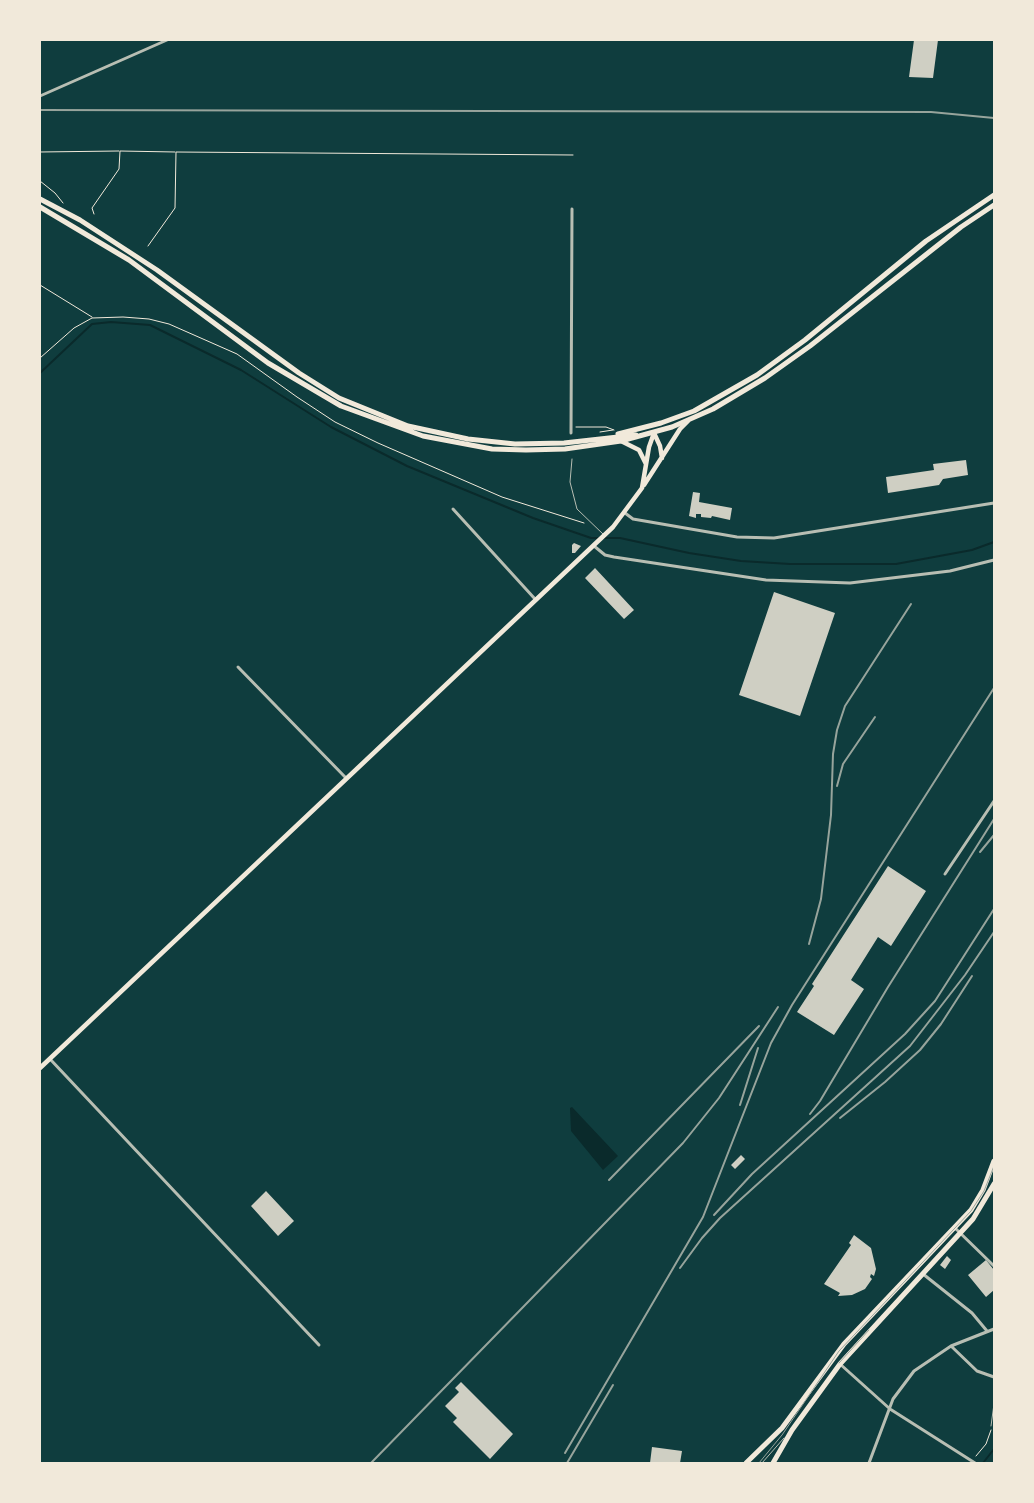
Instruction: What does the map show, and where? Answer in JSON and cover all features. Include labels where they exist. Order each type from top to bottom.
[{"type":"main road","points":[[40,199],[80,220],[157,270],[299,373],[339,398],[408,426],[468,439],[534,444],[600,435],[661,423],[711,402],[756,375],[805,340],[926,241],[994,195]]},
{"type":"main road","points":[[40,206],[129,260],[268,363],[348,409],[423,436],[492,449],[548,450],[620,441],[654,433],[688,421],[765,378],[810,346],[961,227],[994,205]]},
{"type":"main road","points":[[40,1068],[535,599],[596,544],[625,513],[680,429],[688,421]]},
{"type":"main road","points":[[642,488],[649,447],[654,433],[661,423]]},
{"type":"main road","points":[[600,435],[654,433]]},
{"type":"main road","points":[[654,433],[660,446],[662,459]]},
{"type":"main road","points":[[620,441],[639,450],[647,465]]},
{"type":"main road","points":[[746,1463],[782,1428],[833,1358],[977,1201],[991,1178],[994,1161]]},
{"type":"main road","points":[[773,1463],[790,1435],[840,1364],[980,1211],[994,1184]]},
{"type":"main road","points":[[833,1358],[840,1364]]},
{"type":"street","points":[[40,96],[167,40]]},
{"type":"street","points":[[571,432],[572,209]]},
{"type":"street","points":[[625,513],[633,519],[737,538],[774,538],[994,503]]},
{"type":"street","points":[[453,509],[535,599]]},
{"type":"street","points":[[596,544],[605,555],[614,557],[775,580],[850,583],[950,571],[994,560]]},
{"type":"street","points":[[238,667],[346,778]]},
{"type":"street","points":[[945,874],[994,801]]},
{"type":"street","points":[[50,1059],[319,1345]]},
{"type":"street","points":[[955,1227],[994,1266]]},
{"type":"street","points":[[923,1274],[972,1313],[987,1331]]},
{"type":"street","points":[[869,1463],[893,1399],[914,1372],[951,1346],[994,1329]]},
{"type":"street","points":[[951,1346],[977,1371],[994,1378]]},
{"type":"street","points":[[840,1364],[890,1409],[974,1462]]},
{"type":"lane","points":[[572,459],[570,482],[577,509],[604,536]]},
{"type":"lane","points":[[991,1426],[994,1404]]},
{"type":"lane","points":[[782,1428],[782,1439]]},
{"type":"lane","points":[[762,1463],[782,1439],[790,1435]]},
{"type":"path","points":[[94,214],[92,208],[119,169],[120,151]]},
{"type":"path","points":[[40,153],[120,151],[573,155]]},
{"type":"path","points":[[148,246],[175,208],[176,152]]},
{"type":"path","points":[[40,181],[69,208]]},
{"type":"path","points":[[40,285],[92,318]]},
{"type":"path","points":[[40,358],[74,328],[92,318],[123,317],[149,319],[168,324],[237,354],[335,422],[426,466],[502,497],[583,523],[591,523]]},
{"type":"path","points":[[570,427],[606,427],[615,430],[600,435]]},
{"type":"path","points":[[974,1462],[986,1444],[991,1426]]},
{"type":"water","points":[[572,1107],[618,1156],[603,1170],[571,1131],[570,1108]]},
{"type":"building","points":[[914,40],[938,40],[933,78],[909,77]]},
{"type":"building","points":[[966,460],[968,475],[943,479],[939,485],[888,493],[886,477],[934,470],[933,464]]},
{"type":"building","points":[[693,492],[700,493],[699,502],[732,508],[730,520],[712,516],[711,518],[701,517],[701,514],[696,514],[696,518],[689,516]]},
{"type":"building","points":[[574,543],[581,546],[575,553],[572,553],[572,545]]},
{"type":"building","points":[[595,568],[634,610],[624,619],[585,578]]},
{"type":"building","points":[[774,592],[835,613],[800,716],[739,695]]},
{"type":"building","points":[[888,866],[926,891],[891,946],[878,937],[851,980],[864,989],[834,1035],[797,1012],[814,986],[812,984]]},
{"type":"building","points":[[741,1155],[745,1159],[735,1169],[731,1165]]},
{"type":"building","points":[[266,1191],[294,1221],[278,1236],[251,1206]]},
{"type":"building","points":[[854,1235],[871,1248],[876,1269],[874,1276],[871,1274],[870,1277],[872,1279],[865,1289],[852,1295],[838,1296],[840,1293],[824,1284],[851,1245],[849,1243]]},
{"type":"building","points":[[947,1256],[951,1260],[945,1269],[940,1265]]},
{"type":"building","points":[[986,1260],[994,1270],[994,1290],[986,1297],[968,1275]]},
{"type":"building","points":[[461,1382],[513,1434],[490,1459],[453,1422],[457,1418],[445,1406],[459,1392],[455,1388]]},
{"type":"building","points":[[652,1447],[682,1451],[680,1463],[650,1463]]},
{"type":"waterway","points":[[40,373],[92,324],[111,322],[150,325],[241,370],[331,427],[407,466],[533,518],[591,538],[620,538],[689,553],[741,561],[790,564],[896,564],[972,550],[994,542]]},
{"type":"waterway","points":[[983,1463],[994,1449]]},
{"type":"tram line","points":[[759,1463],[782,1435],[839,1351],[971,1211],[984,1191],[994,1166]]},
{"type":"tram line","points":[[839,1363],[869,1330]]},
{"type":"railway","points":[[40,110],[931,112],[994,118]]},
{"type":"railway","points":[[809,944],[821,899],[831,815],[833,754],[837,730],[845,706],[911,604]]},
{"type":"railway","points":[[565,1453],[703,1217],[771,1043],[792,1005],[994,688]]},
{"type":"railway","points":[[837,786],[843,764],[875,717]]},
{"type":"railway","points":[[810,1114],[820,1101],[888,987],[994,819]]},
{"type":"railway","points":[[980,852],[994,835]]},
{"type":"railway","points":[[714,1215],[752,1174],[905,1034],[935,1001],[994,909]]},
{"type":"railway","points":[[680,1268],[702,1238],[720,1218],[910,1046],[965,975],[994,932]]},
{"type":"railway","points":[[840,1118],[885,1082],[920,1050],[941,1024],[972,976]]},
{"type":"railway","points":[[371,1463],[683,1143],[719,1098],[778,1007]]},
{"type":"railway","points":[[609,1180],[759,1026]]},
{"type":"railway","points":[[740,1105],[758,1048]]},
{"type":"railway","points":[[567,1463],[613,1385]]}]
